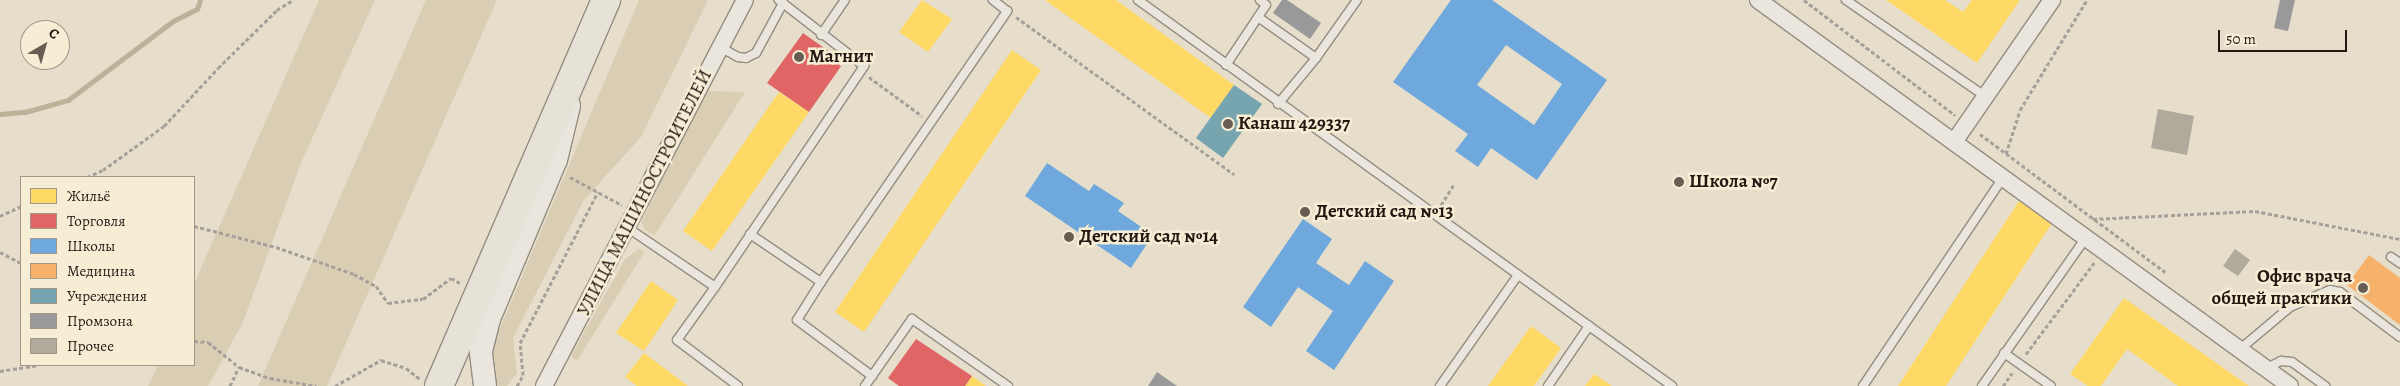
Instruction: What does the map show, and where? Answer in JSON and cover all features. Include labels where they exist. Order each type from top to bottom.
[{"type":"highway","points":[[430,383],[479,291],[606,0]]},
{"type":"main road","points":[[486,386],[481,351],[489,319],[556,160],[579,64]]},
{"type":"street","name":"УЛИЦА МАШИНОСТРОИТЕЛЕЙ","points":[[544,386],[628,228],[744,0]]},
{"type":"street","points":[[1758,0],[2290,386]]},
{"type":"street","points":[[1954,142],[2052,0]]},
{"type":"lane","points":[[821,35],[844,0]]},
{"type":"lane","points":[[872,376],[797,320],[821,282],[1008,11],[993,0]]},
{"type":"lane","points":[[1138,0],[1278,104],[1672,386]]},
{"type":"lane","points":[[1226,65],[1266,4],[1260,0]]},
{"type":"lane","points":[[1278,104],[1316,58],[1357,0]]},
{"type":"lane","points":[[1846,0],[1986,97]]},
{"type":"lane","points":[[720,47],[738,57],[746,58],[756,53],[781,2],[821,35],[864,66],[715,288],[677,340],[738,386]]},
{"type":"lane","points":[[1258,17],[1316,58]]},
{"type":"lane","points":[[1863,386],[2003,178]]},
{"type":"lane","points":[[628,228],[715,288]]},
{"type":"lane","points":[[750,234],[821,282]]},
{"type":"lane","points":[[1982,386],[2085,239]]},
{"type":"lane","points":[[2391,257],[2400,263]]},
{"type":"lane","points":[[1440,386],[1518,275]]},
{"type":"lane","points":[[2239,350],[2290,307],[2330,290],[2340,292],[2400,337]]},
{"type":"lane","points":[[865,386],[912,319],[1008,386]]},
{"type":"lane","points":[[1548,386],[1589,326]]},
{"type":"lane","points":[[2004,353],[2051,386]]},
{"type":"lane","points":[[2266,369],[2281,361],[2292,362],[2325,386]]},
{"type":"path","points":[[89,176],[103,170],[164,126],[218,68],[277,10],[293,0]]},
{"type":"path","points":[[1804,0],[2169,276]]},
{"type":"path","points":[[2006,154],[2020,110],[2087,0]]},
{"type":"path","points":[[1008,11],[1234,174]]},
{"type":"path","points":[[860,71],[931,122]]},
{"type":"path","points":[[565,175],[636,212]]},
{"type":"path","points":[[1438,210],[1454,184]]},
{"type":"path","points":[[517,386],[523,375],[520,343],[598,192]]},
{"type":"path","points":[[0,216],[20,206]]},
{"type":"path","points":[[2092,219],[2255,211],[2400,239]]},
{"type":"path","points":[[195,226],[276,246],[354,274],[376,286],[388,303],[423,299],[451,278],[479,291]]},
{"type":"path","points":[[0,252],[20,262]]},
{"type":"path","points":[[2003,386],[2095,261],[2103,266]]},
{"type":"path","points":[[195,341],[208,342],[239,367],[270,378],[316,386]]},
{"type":"path","points":[[335,386],[381,360],[406,368],[430,383]]},
{"type":"path","points":[[0,372],[33,366]]},
{"type":"path","points":[[230,386],[239,367]]},
{"type":"shaded area","points":[[319,0],[375,0],[301,163],[243,322],[208,386],[148,386],[158,366],[195,366],[195,282]]},
{"type":"shaded area","points":[[426,0],[497,0],[327,386],[258,386]]},
{"type":"shaded area","points":[[639,0],[708,0],[641,137],[584,200],[513,338],[517,373],[507,386],[495,386],[489,354]]},
{"type":"shaded area","points":[[705,91],[745,92],[655,235],[646,231],[641,222]]},
{"type":"shaded area","points":[[639,249],[645,251],[577,361],[571,356],[625,259]]},
{"type":"building: Жильё","points":[[922,0],[952,19],[928,52],[899,32]]},
{"type":"building: Жильё","points":[[1045,0],[1116,0],[1234,85],[1211,118]]},
{"type":"building: Жильё","points":[[1886,0],[1945,0],[1963,12],[1972,0],[2020,0],[1977,63]]},
{"type":"building: Жильё","points":[[1012,50],[1041,70],[864,332],[835,312]]},
{"type":"building: Жильё","points":[[779,92],[809,112],[712,251],[683,231]]},
{"type":"building: Жильё","points":[[2019,201],[2052,223],[1946,386],[1898,386]]},
{"type":"building: Жильё","points":[[651,281],[678,300],[644,351],[616,333]]},
{"type":"building: Жильё","points":[[2124,298],[2249,386],[2178,386],[2127,349],[2101,386],[2088,386],[2070,374]]},
{"type":"building: Жильё","points":[[1531,326],[1561,348],[1534,386],[1488,386]]},
{"type":"building: Жильё","points":[[644,353],[688,386],[637,386],[625,377]]},
{"type":"building: Жильё","points":[[1594,374],[1612,386],[1585,386]]},
{"type":"building: Жильё","points":[[972,376],[986,386],[965,386]]},
{"type":"building: Торговля","points":[[803,33],[844,62],[809,112],[767,83]]},
{"type":"building: Торговля","points":[[916,339],[972,376],[965,386],[899,386],[888,378]]},
{"type":"building: Школы","points":[[1451,0],[1492,0],[1607,80],[1537,180],[1491,148],[1478,167],[1455,151],[1468,134],[1393,82]],"holes":[[[1506,45],[1562,84],[1534,125],[1477,85]]]},
{"type":"building: Школы","points":[[1047,163],[1089,191],[1094,184],[1124,203],[1118,211],[1153,235],[1131,268],[1025,196]]},
{"type":"building: Школы","points":[[1303,219],[1332,239],[1316,263],[1349,285],[1365,261],[1394,281],[1334,370],[1306,351],[1333,311],[1298,287],[1271,327],[1243,307]]},
{"type":"building: Медицина","points":[[2369,255],[2400,278],[2400,325],[2347,285]]},
{"type":"building: Учреждения","points":[[1234,85],[1262,104],[1223,158],[1196,138]]},
{"type":"building: Промзона","points":[[1282,0],[1287,0],[1321,23],[1310,39],[1273,13]]},
{"type":"building: Промзона","points":[[2280,0],[2295,0],[2288,31],[2274,28]]},
{"type":"building: Промзона","points":[[1157,372],[1177,386],[1148,386]]},
{"type":"building: Прочее","points":[[2158,109],[2194,116],[2187,155],[2151,148]]},
{"type":"building: Прочее","points":[[2235,249],[2250,260],[2238,276],[2223,266]]},
{"type":"waterway","points":[[0,114],[25,112],[68,100],[173,21],[197,9],[200,0]]},
{"type":"place","name":"Магнит","points":[[799,57]]},
{"type":"place","name":"Канаш 429337","points":[[1228,124]]},
{"type":"place","name":"Школа №7","points":[[1679,182]]},
{"type":"place","name":"Детский сад №13","points":[[1305,212]]},
{"type":"place","name":"Детский сад №14","points":[[1069,237]]},
{"type":"place","name":"Офис врача общей практики","points":[[2363,288]]}]
